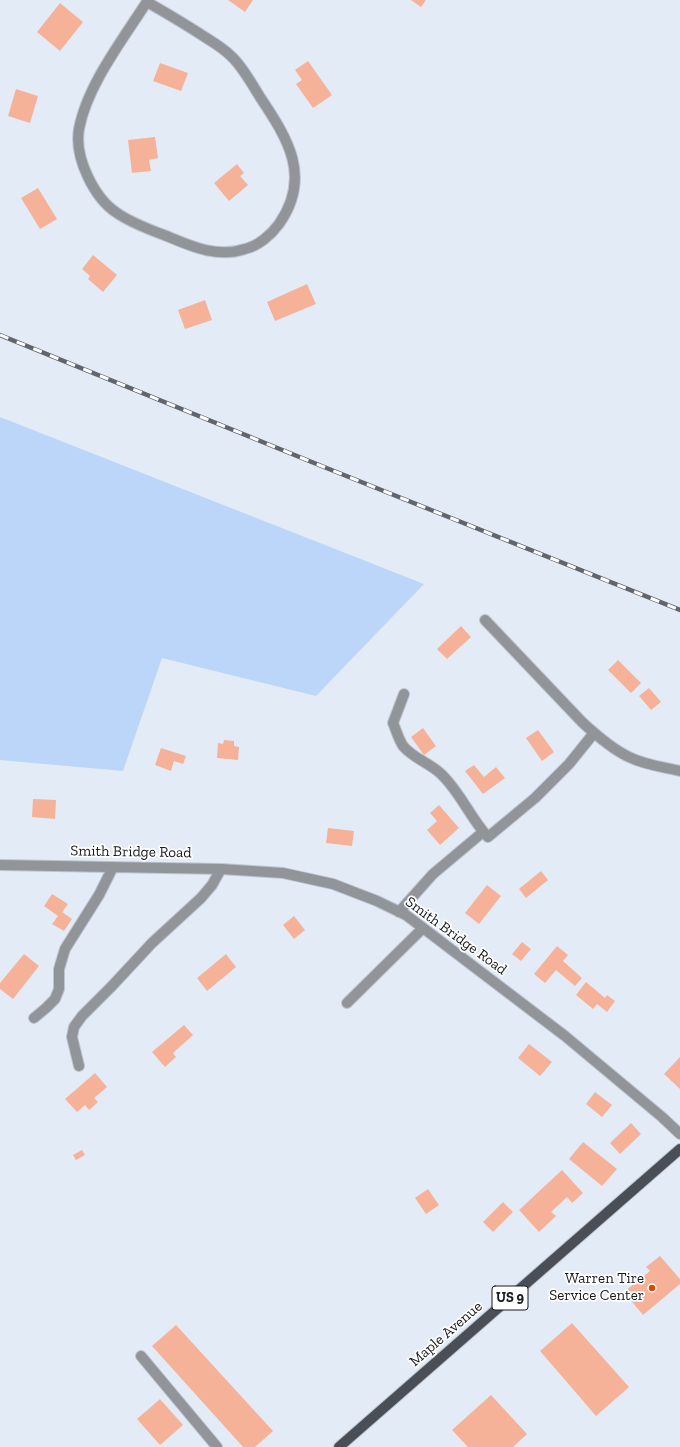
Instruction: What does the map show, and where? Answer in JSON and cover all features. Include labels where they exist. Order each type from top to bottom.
[{"type":"main road","name":"Maple Avenue","points":[[339,1447],[680,1150]]},
{"type":"street","points":[[147,1],[189,27],[231,56],[246,75],[266,106],[285,139],[293,157],[295,188],[292,201],[275,230],[260,242],[246,249],[229,252],[212,252],[191,246],[132,223],[115,212],[102,200],[91,183],[82,164],[78,130],[84,112],[99,76],[147,1]]},
{"type":"street","points":[[485,620],[594,733],[629,757],[647,764],[680,770]]},
{"type":"street","points":[[404,694],[393,723],[403,746],[440,773],[462,800],[483,832],[488,837],[535,798],[569,764],[594,733]]},
{"type":"street","points":[[399,912],[433,874],[483,832]]},
{"type":"street","name":"Smith Bridge Road","points":[[0,865],[221,869],[283,873],[333,884],[406,915],[565,1036],[662,1117],[680,1134]]},
{"type":"street","points":[[34,1018],[55,998],[59,989],[59,969],[65,949],[99,895],[113,867]]},
{"type":"street","points":[[79,1066],[72,1037],[74,1027],[152,943],[201,898],[212,885],[221,869]]},
{"type":"street","points":[[347,1003],[423,928]]},
{"type":"street","points":[[140,1356],[217,1447]]},
{"type":"shaded area","points":[[0,417],[424,584],[316,696],[162,658],[123,771],[0,760]]},
{"type":"building","points":[[228,0],[253,0],[245,12]]},
{"type":"building","points":[[411,0],[426,0],[421,7]]},
{"type":"building","points":[[60,3],[83,22],[60,51],[37,32]]},
{"type":"building","points":[[308,61],[332,95],[313,108],[296,84],[302,80],[295,70]]},
{"type":"building","points":[[160,63],[188,73],[181,91],[153,81]]},
{"type":"building","points":[[16,89],[38,96],[30,123],[8,116]]},
{"type":"building","points":[[155,137],[158,158],[149,160],[151,171],[132,173],[128,140]]},
{"type":"building","points":[[237,164],[244,173],[240,176],[248,185],[229,201],[214,183]]},
{"type":"building","points":[[38,188],[57,219],[40,229],[21,198]]},
{"type":"building","points":[[93,255],[117,275],[103,292],[88,279],[90,276],[82,269]]},
{"type":"building","points":[[307,284],[316,304],[275,321],[267,302]]},
{"type":"building","points":[[205,300],[212,320],[185,329],[178,310]]},
{"type":"building","points":[[461,626],[471,637],[447,659],[437,649]]},
{"type":"building","points":[[618,660],[641,683],[631,693],[608,670]]},
{"type":"building","points":[[649,688],[661,702],[651,710],[639,696]]},
{"type":"building","points":[[423,728],[436,746],[424,755],[411,737]]},
{"type":"building","points":[[538,730],[554,752],[542,761],[526,738]]},
{"type":"building","points":[[224,740],[234,741],[234,746],[239,747],[238,760],[217,758],[218,743],[223,744]]},
{"type":"building","points":[[161,748],[186,756],[183,764],[174,761],[171,771],[155,765]]},
{"type":"building","points":[[474,765],[484,777],[496,767],[505,778],[483,794],[465,771]]},
{"type":"building","points":[[33,799],[56,800],[55,819],[32,817]]},
{"type":"building","points":[[439,805],[459,828],[440,845],[427,830],[437,821],[430,813]]},
{"type":"building","points":[[328,828],[354,831],[352,846],[326,843]]},
{"type":"building","points":[[541,871],[548,880],[526,898],[519,889]]},
{"type":"building","points":[[487,885],[501,896],[479,924],[465,913]]},
{"type":"building","points":[[52,894],[68,904],[62,912],[72,919],[64,931],[52,924],[58,916],[44,906]]},
{"type":"building","points":[[294,916],[305,930],[294,939],[283,925]]},
{"type":"building","points":[[522,942],[531,949],[521,961],[512,954]]},
{"type":"building","points":[[557,946],[568,955],[563,961],[582,978],[575,986],[556,970],[545,983],[534,974]]},
{"type":"building","points":[[24,954],[39,966],[13,999],[0,989],[0,983]]},
{"type":"building","points":[[226,954],[236,967],[207,991],[197,978]]},
{"type":"building","points":[[586,982],[605,998],[607,995],[615,1001],[607,1012],[597,1004],[593,1009],[576,995]]},
{"type":"building","points":[[184,1025],[193,1035],[173,1053],[176,1057],[165,1067],[152,1052]]},
{"type":"building","points":[[529,1044],[552,1062],[540,1076],[518,1058]]},
{"type":"building","points":[[680,1057],[680,1089],[664,1074]]},
{"type":"building","points":[[95,1073],[107,1087],[94,1098],[98,1102],[89,1110],[85,1105],[77,1112],[65,1099]]},
{"type":"building","points":[[595,1092],[612,1105],[602,1117],[586,1104]]},
{"type":"building","points":[[631,1123],[641,1134],[620,1154],[610,1143]]},
{"type":"building","points":[[583,1142],[617,1169],[602,1186],[569,1159]]},
{"type":"building","points":[[82,1150],[85,1155],[76,1160],[73,1155]]},
{"type":"building","points":[[562,1170],[583,1193],[572,1203],[567,1197],[551,1212],[556,1216],[539,1232],[519,1210]]},
{"type":"building","points":[[428,1189],[439,1205],[426,1214],[415,1198]]},
{"type":"building","points":[[503,1202],[513,1212],[493,1232],[483,1222]]},
{"type":"building","name":"Warren Tire Service Center","points":[[660,1256],[680,1279],[680,1284],[643,1315],[624,1292],[650,1271],[646,1267]]},
{"type":"building","points":[[572,1323],[629,1387],[596,1416],[540,1351]]},
{"type":"building","points":[[176,1325],[273,1431],[255,1447],[243,1447],[152,1346]]},
{"type":"building","points":[[491,1395],[527,1434],[513,1447],[468,1447],[452,1430]]},
{"type":"building","points":[[160,1399],[183,1425],[160,1445],[137,1419]]},
{"type":"railway","points":[[0,335],[680,610]]},
{"type":"place","name":"Warren Tire Service Center","points":[[652,1288]]}]
